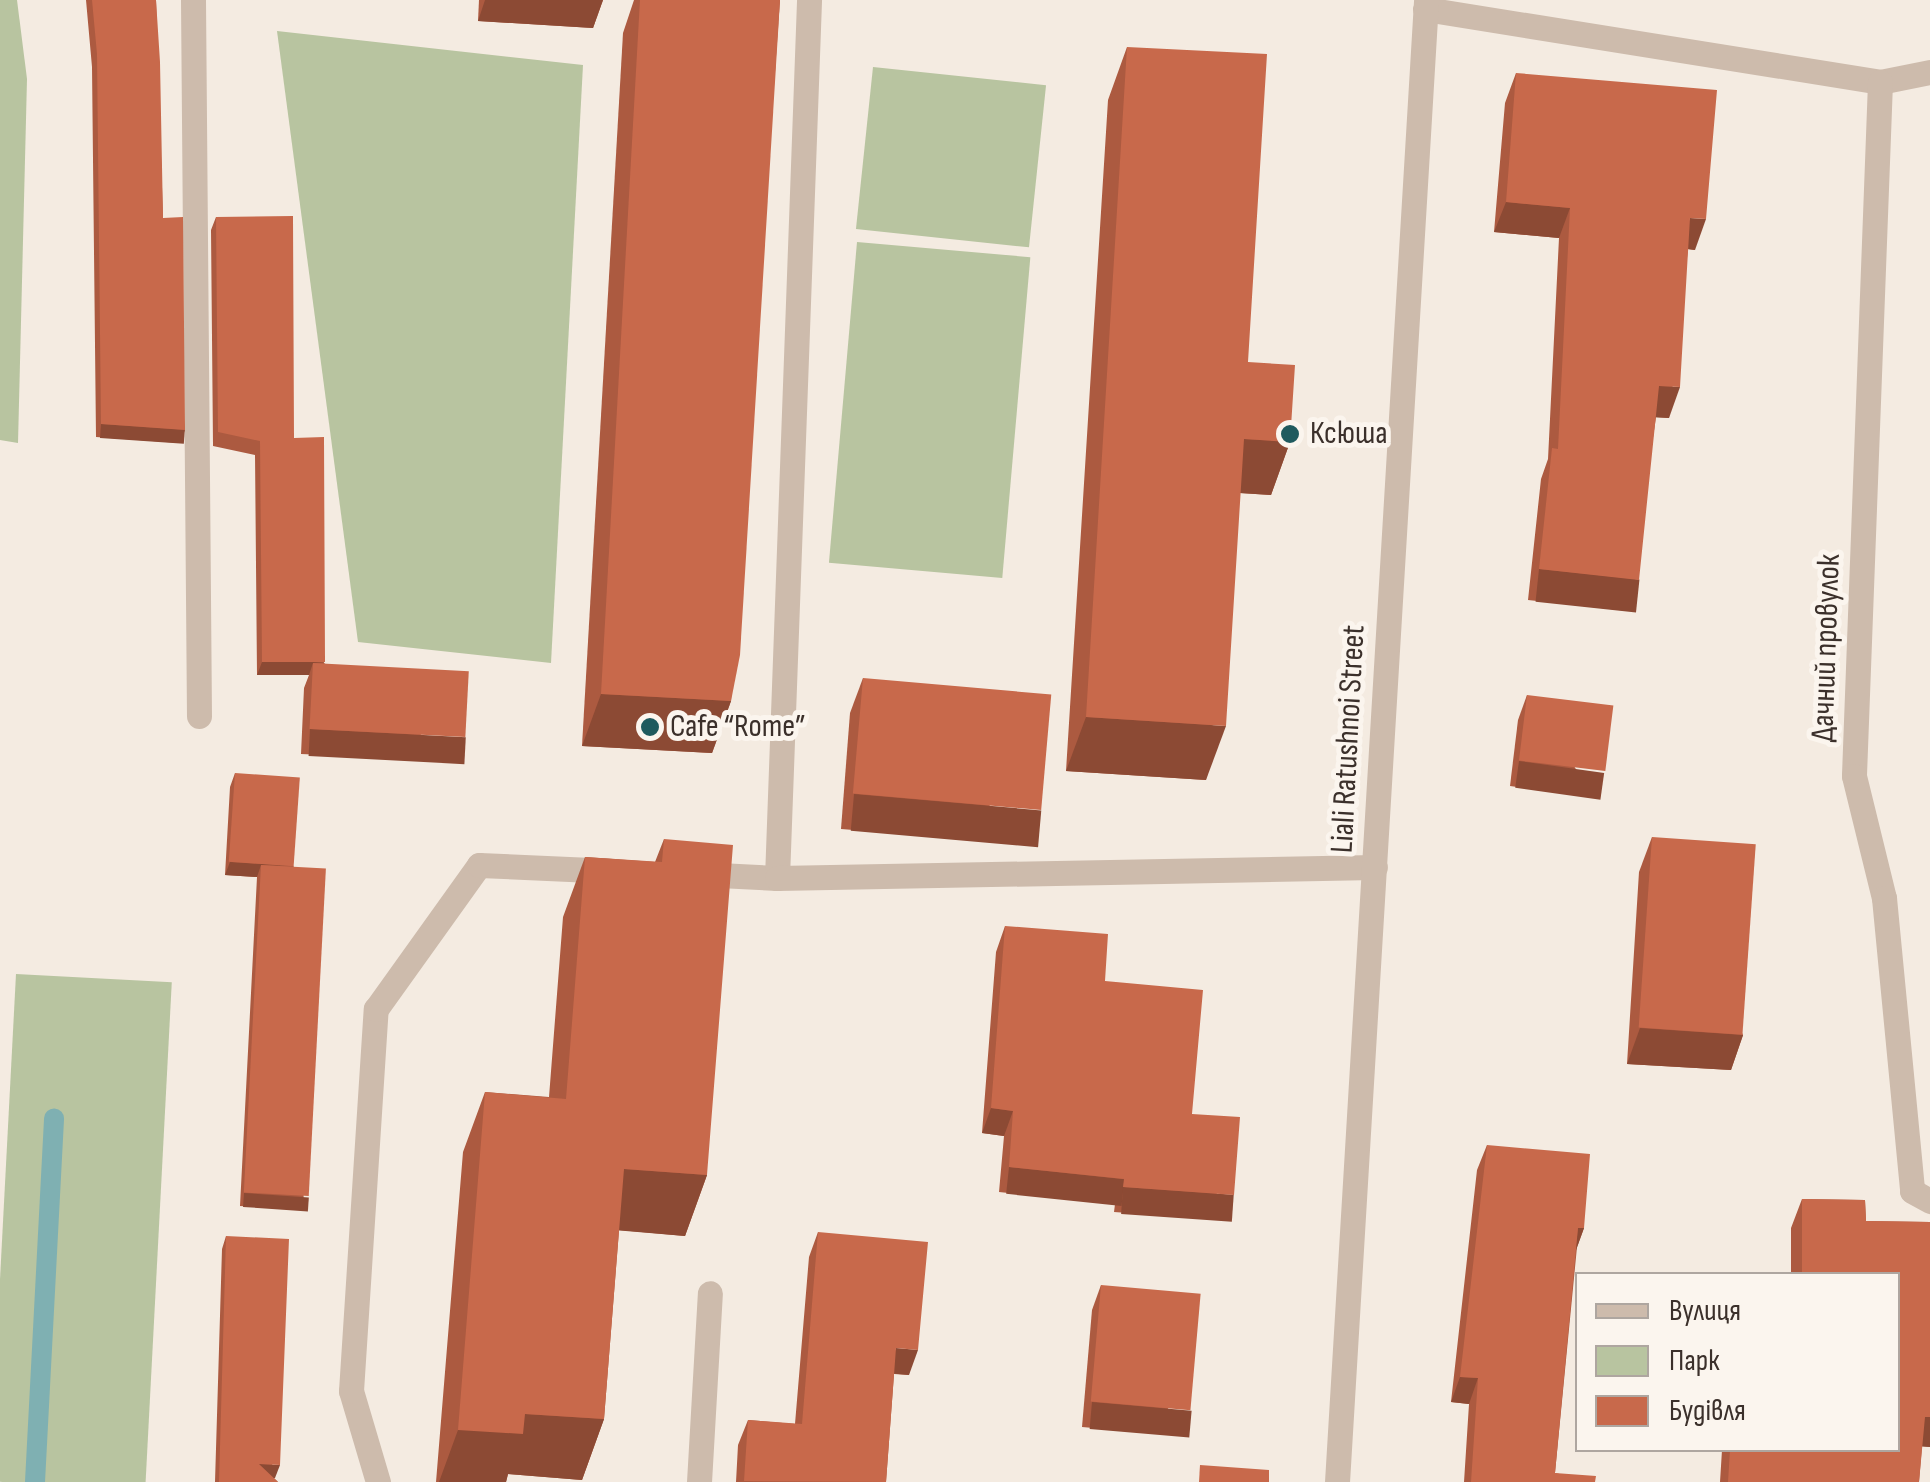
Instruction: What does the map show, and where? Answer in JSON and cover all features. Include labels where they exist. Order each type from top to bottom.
[{"type":"street","points":[[194,0],[199,716]]},
{"type":"street","points":[[777,878],[809,0]]},
{"type":"street","points":[[1426,4],[1880,82],[1930,72]]},
{"type":"street","name":"Liali Ratushnoi Street","points":[[1337,1482],[1426,4]]},
{"type":"street","name":"Дачний провулок","points":[[1880,82],[1854,776],[1884,898],[1912,1191],[1930,1201]]},
{"type":"street","points":[[378,1482],[351,1390],[376,1009],[479,865],[638,872]]},
{"type":"street","points":[[678,874],[777,878],[1375,867]]},
{"type":"street","points":[[700,1482],[710,1293]]},
{"type":"green space","points":[[0,0],[17,0],[27,79],[18,443],[0,440]]},
{"type":"green space","points":[[277,31],[583,65],[551,663],[358,642]]},
{"type":"green space","points":[[873,67],[1046,85],[1029,247],[856,229]]},
{"type":"green space","points":[[857,242],[1030,257],[1002,578],[829,563]]},
{"type":"green space","points":[[16,974],[172,982],[146,1482],[0,1482],[0,1279]]},
{"type":"building","points":[[92,0],[156,0],[163,218],[183,217],[185,430],[101,424],[97,54]]},
{"type":"building","points":[[640,0],[780,0],[740,655],[731,701],[601,694]]},
{"type":"building","points":[[1127,47],[1267,54],[1248,362],[1295,365],[1290,442],[1244,439],[1226,726],[1086,717]]},
{"type":"building","points":[[1516,73],[1717,90],[1706,219],[1690,218],[1680,387],[1659,386],[1639,580],[1539,569],[1552,448],[1558,449],[1570,208],[1506,202]]},
{"type":"building","points":[[293,216],[294,438],[324,437],[325,662],[262,662],[260,441],[218,432],[216,217]]},
{"type":"building","points":[[313,663],[469,671],[465,737],[310,729]]},
{"type":"building","points":[[863,678],[1051,694],[1041,810],[853,794]]},
{"type":"building","points":[[1527,695],[1613,706],[1605,771],[1519,761]]},
{"type":"building","points":[[235,773],[300,778],[294,866],[229,862]]},
{"type":"building","points":[[1652,837],[1756,844],[1742,1035],[1639,1028]]},
{"type":"building","points":[[664,839],[733,845],[707,1175],[624,1169],[604,1419],[525,1414],[523,1434],[458,1430],[485,1092],[566,1099],[585,857],[662,862]]},
{"type":"building","points":[[261,865],[326,868],[309,1196],[244,1193]]},
{"type":"building","points":[[1005,926],[1108,934],[1105,981],[1203,990],[1192,1114],[1240,1117],[1234,1195],[1123,1187],[1124,1179],[1009,1167],[1013,1111],[991,1108]]},
{"type":"building","points":[[1487,1145],[1590,1154],[1584,1228],[1578,1228],[1555,1473],[1596,1476],[1595,1482],[1471,1482],[1478,1378],[1460,1377]]},
{"type":"building","points":[[1802,1199],[1865,1200],[1866,1221],[1930,1222],[1930,1417],[1925,1417],[1919,1482],[1728,1482],[1730,1452],[1900,1452],[1900,1272],[1802,1272]]},
{"type":"building","points":[[818,1232],[928,1242],[918,1350],[896,1348],[886,1482],[744,1481],[748,1420],[802,1424]]},
{"type":"building","points":[[226,1236],[289,1239],[280,1465],[259,1464],[278,1482],[219,1482]]},
{"type":"building","points":[[1101,1285],[1201,1294],[1190,1410],[1091,1402]]},
{"type":"building","points":[[1200,1465],[1269,1470],[1269,1482],[1199,1482]]},
{"type":"waterway","points":[[35,1482],[54,1118]]},
{"type":"place","name":"Ксюша","points":[[1290,434]]},
{"type":"place","name":"Cafe “Rome”","points":[[650,727]]}]
